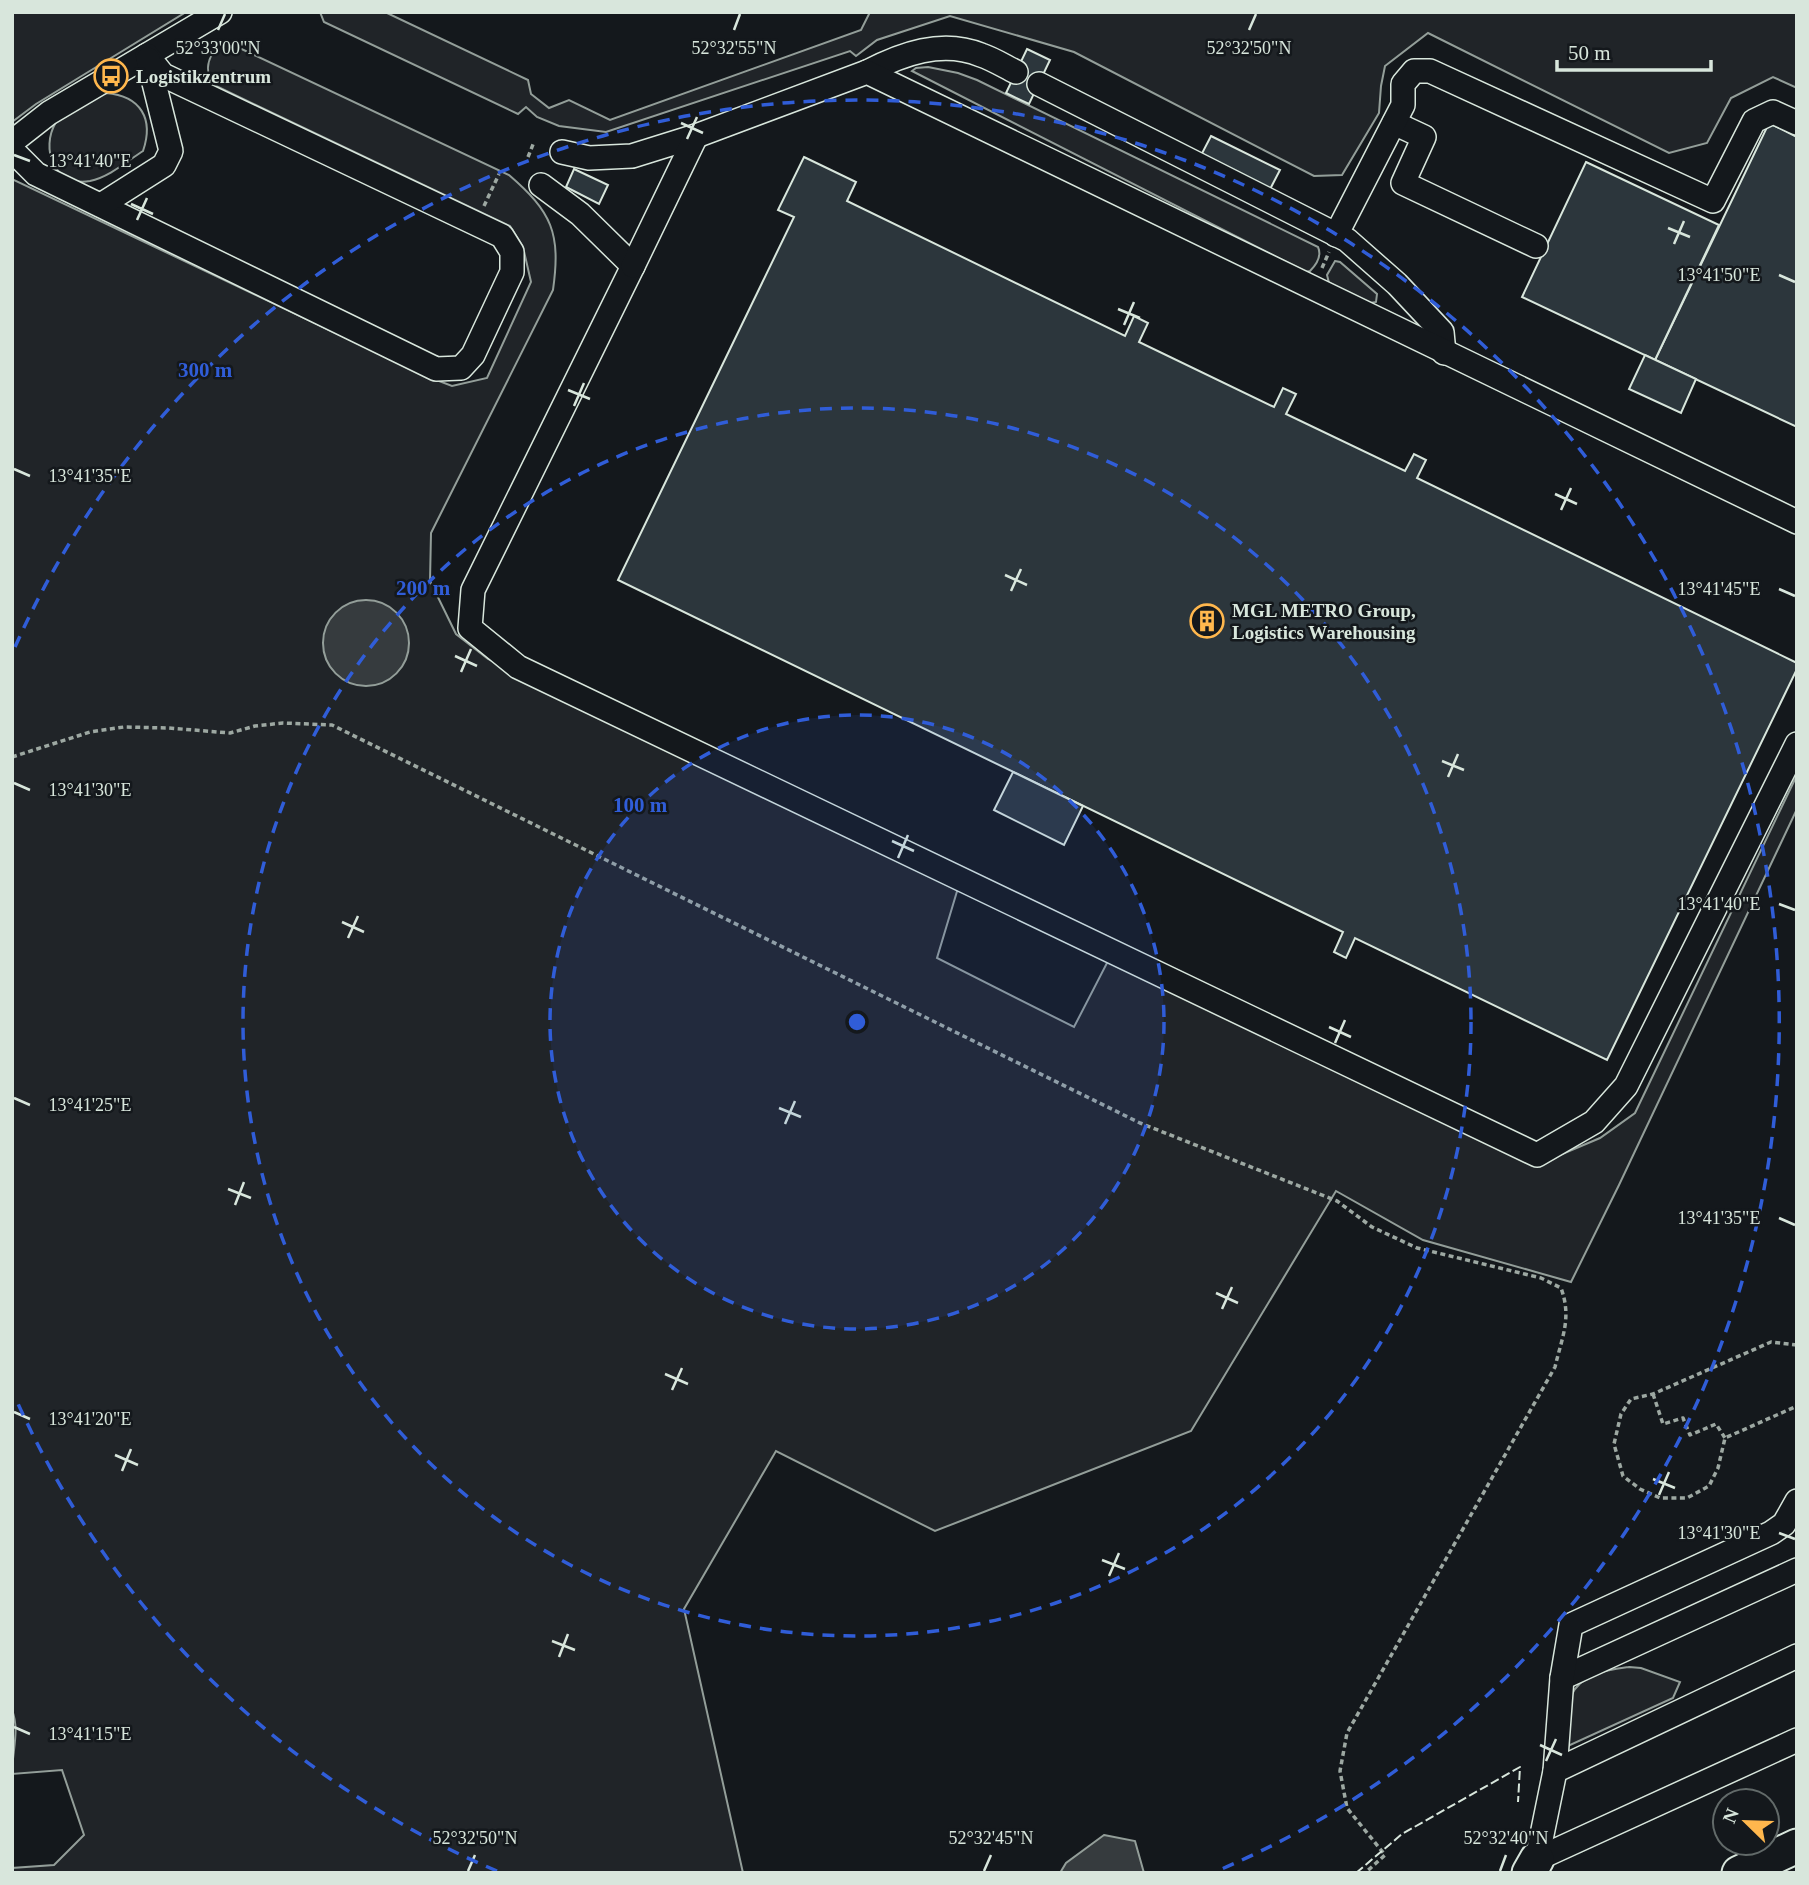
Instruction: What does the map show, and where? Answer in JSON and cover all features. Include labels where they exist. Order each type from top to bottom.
[{"type":"highway","points":[[1739,1873],[1797,1846]]},
{"type":"street","points":[[12,142],[49,113],[220,12]]},
{"type":"street","points":[[562,152],[589,158],[632,156],[696,136],[867,72],[909,52],[954,48],[981,54],[1016,72]]},
{"type":"street","points":[[100,205],[164,164],[171,151],[147,55]]},
{"type":"street","points":[[12,149],[36,174],[436,369],[461,369],[473,355],[512,272],[512,252],[502,236],[163,75],[147,55]]},
{"type":"street","points":[[1336,235],[1403,105],[1403,84],[1414,71],[1430,71],[1713,201],[1754,121],[1773,112],[1797,123]]},
{"type":"street","points":[[867,72],[1797,522]]},
{"type":"street","points":[[1039,84],[1347,240],[1398,284],[1443,332],[1444,353]]},
{"type":"street","points":[[1394,122],[1424,137],[1403,183],[1536,246]]},
{"type":"street","points":[[696,136],[472,590],[470,628],[518,667],[1537,1155],[1594,1122],[1626,1086],[1797,744]]},
{"type":"street","points":[[541,185],[580,214],[633,266]]},
{"type":"street","points":[[1533,1866],[1555,1771],[1562,1678],[1571,1625],[1771,1533],[1784,1524],[1797,1501]]},
{"type":"street","points":[[1562,1678],[1797,1570]]},
{"type":"street","points":[[1555,1771],[1797,1656]]},
{"type":"street","points":[[1533,1866],[1797,1740]]},
{"type":"path","points":[[528,157],[534,142]]},
{"type":"path","points":[[475,223],[499,174]]},
{"type":"path","points":[[1313,289],[1336,235]]},
{"type":"path","points":[[12,757],[90,732],[124,727],[230,733],[255,726],[283,723],[332,725],[1140,1123],[1337,1201],[1372,1227],[1417,1248],[1541,1278],[1561,1288],[1567,1306],[1555,1367],[1347,1733],[1340,1771],[1347,1808],[1385,1855],[1366,1873]]},
{"type":"path","points":[[1653,1394],[1663,1424],[1682,1418],[1690,1435],[1716,1424],[1725,1437],[1718,1468],[1709,1486],[1687,1498],[1660,1499],[1623,1476],[1614,1444],[1621,1414],[1631,1399],[1653,1394],[1771,1342],[1797,1345]]},
{"type":"path","points":[[1725,1437],[1797,1406]]},
{"type":"shaded area","points":[[12,12],[186,12],[36,104],[12,122]]},
{"type":"shaded area","points":[[320,12],[385,12],[528,80],[531,94],[549,108],[569,100],[610,120],[861,30],[870,12],[1797,12],[1797,88],[1773,77],[1731,98],[1707,143],[1669,153],[1428,33],[1385,66],[1379,113],[1342,175],[1314,176],[1074,52],[950,16],[877,40],[856,56],[850,51],[606,132],[559,126],[537,117],[526,107],[518,114],[324,22]]},
{"type":"shaded area","points":[[231,44],[509,175],[535,201],[550,225],[556,253],[553,290],[431,533],[430,581],[456,634],[488,659],[958,888],[937,958],[1074,1027],[1109,959],[1539,1164],[1600,1138],[1635,1113],[1797,775],[1797,809],[1571,1282],[1423,1240],[1336,1191],[1191,1431],[935,1531],[776,1451],[684,1609],[743,1873],[12,1873],[12,1868],[54,1865],[84,1835],[62,1770],[12,1774],[16,1733],[12,1710],[12,179],[452,386],[487,378],[531,282],[523,247],[510,226],[214,85],[208,69],[212,54],[220,45]]},
{"type":"shaded area","points":[[928,67],[977,80],[1318,247],[1317,263],[1306,272],[912,71]]},
{"type":"shaded area","points":[[106,93],[128,99],[142,111],[147,129],[143,151],[97,179],[78,181],[67,178],[59,172],[50,154],[51,133],[56,122],[96,96]]},
{"type":"shaded area","points":[[1335,261],[1340,262],[1377,294],[1376,302],[1370,303],[1329,283],[1327,275]]},
{"type":"shaded area","points":[[366,600],[390,607],[402,619],[409,643],[402,667],[390,679],[366,686],[342,679],[330,667],[323,643],[330,619],[342,607]]},
{"type":"shaded area","points":[[1629,1667],[1641,1668],[1680,1682],[1673,1698],[1568,1746],[1568,1706],[1576,1688],[1596,1674]]},
{"type":"shaded area","points":[[1104,1835],[1135,1841],[1144,1873],[1060,1873],[1066,1863]]},
{"type":"building","points":[[1027,49],[1050,60],[1029,104],[1006,93]]},
{"type":"building","points":[[1769,123],[1797,137],[1797,427],[1655,360]]},
{"type":"building","points":[[1211,136],[1280,170],[1267,195],[1198,161]]},
{"type":"building","name":"MGL METRO Group, Logistics Warehousing","points":[[804,157],[856,182],[847,201],[1125,336],[1134,316],[1148,323],[1139,342],[1274,407],[1283,388],[1296,394],[1286,414],[1405,471],[1414,454],[1426,460],[1417,478],[1797,663],[1797,669],[1607,1060],[1355,938],[1346,958],[1334,952],[1343,932],[618,580],[794,217],[778,210]]},
{"type":"building","points":[[1586,162],[1719,225],[1655,360],[1522,297]]},
{"type":"building","points":[[574,169],[608,185],[599,204],[566,187]]},
{"type":"building","points":[[1645,355],[1696,379],[1681,413],[1629,389]]},
{"type":"building","points":[[1013,772],[1083,806],[1064,845],[994,810]]},
{"type":"fence","points":[[1356,1873],[1402,1834],[1520,1767],[1518,1802]]},
{"type":"place","name":"Logistikzentrum","points":[[111,76]]},
{"type":"place","name":"MGL METRO Group, Logistics Warehousing","points":[[1207,621]]}]
